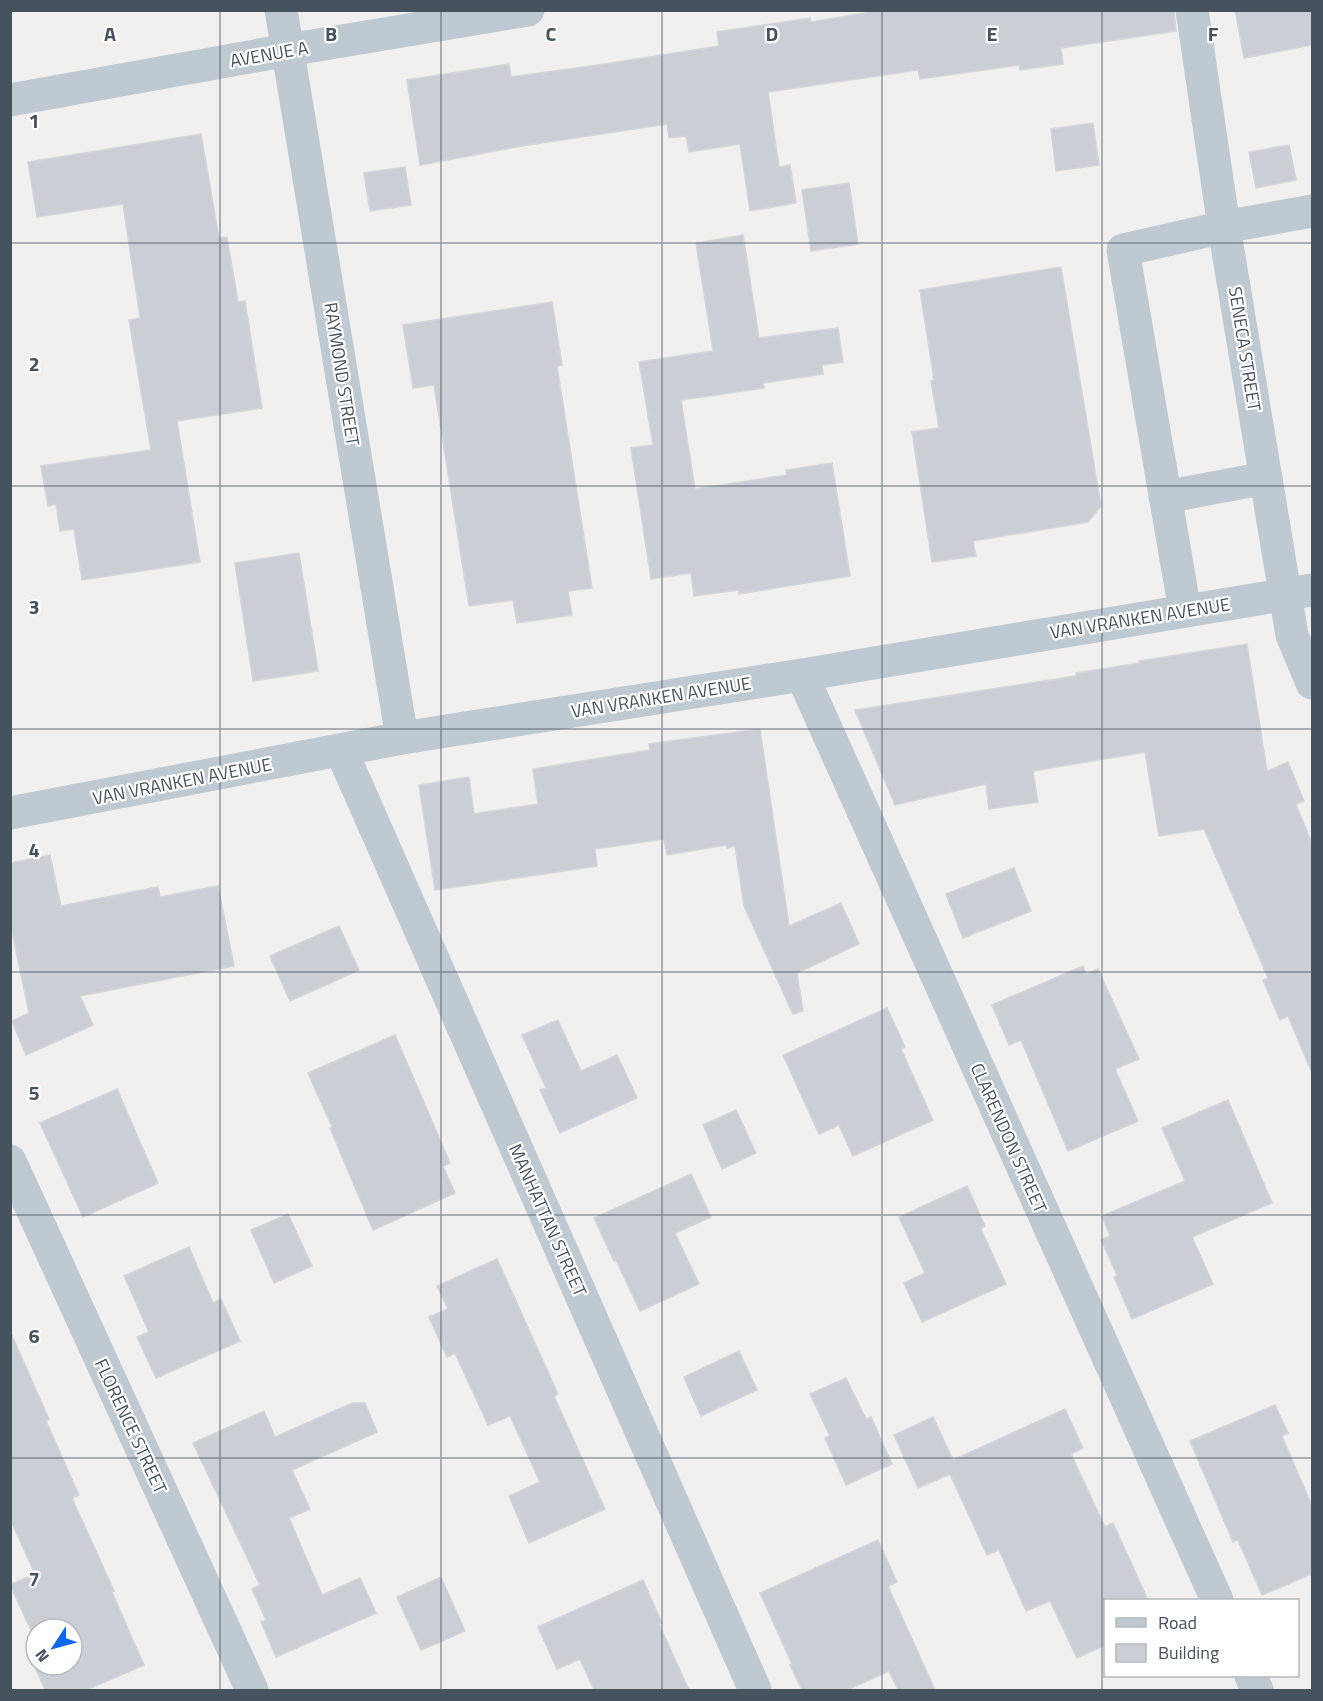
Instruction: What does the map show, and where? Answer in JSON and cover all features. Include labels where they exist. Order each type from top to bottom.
[{"type":"street","name":"RAYMOND STREET","points":[[281,10],[402,738]]},
{"type":"street","name":"AVENUE A","points":[[10,100],[528,10]]},
{"type":"street","name":"SENECA STREET","points":[[1192,10],[1224,226],[1266,478],[1299,592],[1292,635],[1312,683]]},
{"type":"street","points":[[1185,611],[1123,250],[1224,226],[1312,211]]},
{"type":"street","points":[[1165,497],[1266,478]]},
{"type":"street","name":"VAN VRANKEN AVENUE","points":[[10,813],[402,738],[802,675],[1299,592]]},
{"type":"street","name":"CLARENDON STREET","points":[[802,675],[1217,1599]]},
{"type":"street","name":"MANHATTAN STREET","points":[[341,750],[755,1690]]},
{"type":"street","name":"FLORENCE STREET","points":[[10,1161],[252,1690]]},
{"type":"building","points":[[883,10],[1174,10],[1176,31],[1061,48],[1063,64],[1020,70],[1019,65],[920,79],[918,70],[768,92],[779,167],[790,165],[796,203],[750,211],[740,144],[689,152],[686,136],[669,138],[667,124],[522,146],[420,165],[407,80],[509,64],[511,77],[605,64],[719,46],[717,32],[810,18],[811,22]]},
{"type":"building","points":[[1235,10],[1312,10],[1312,45],[1244,58]]},
{"type":"building","points":[[1093,123],[1099,165],[1056,171],[1051,129]]},
{"type":"building","points":[[201,134],[219,238],[227,237],[238,302],[245,301],[262,408],[177,421],[200,562],[82,580],[74,529],[60,531],[56,504],[48,506],[41,466],[151,450],[129,320],[140,318],[123,204],[37,217],[28,162]]},
{"type":"building","points":[[1289,145],[1296,180],[1256,188],[1249,152]]},
{"type":"building","points":[[405,167],[411,205],[370,211],[364,173]]},
{"type":"building","points":[[849,183],[858,244],[811,251],[802,190]]},
{"type":"building","points":[[743,235],[759,338],[838,328],[843,362],[822,365],[823,374],[763,383],[764,388],[681,400],[695,489],[787,475],[786,470],[832,463],[850,576],[739,594],[739,590],[694,596],[691,573],[651,579],[631,448],[653,445],[639,362],[713,351],[696,243]]},
{"type":"building","points":[[1061,267],[1101,506],[1088,522],[973,541],[976,556],[932,562],[912,432],[939,428],[920,290]]},
{"type":"building","points":[[552,302],[562,365],[557,366],[592,588],[568,591],[572,615],[517,623],[513,600],[469,606],[434,385],[413,388],[403,325]]},
{"type":"building","points":[[299,553],[318,671],[253,681],[235,563]]},
{"type":"building","points":[[1247,644],[1267,771],[1288,762],[1304,801],[1296,804],[1312,844],[1312,1073],[1288,1016],[1280,1020],[1263,980],[1268,978],[1204,829],[1159,836],[1145,752],[1033,771],[1038,802],[989,809],[986,784],[895,805],[855,710],[1076,676],[1076,673],[1140,663],[1139,661]]},
{"type":"building","points":[[760,729],[789,926],[841,903],[859,944],[797,973],[803,1011],[793,1014],[744,906],[735,846],[727,848],[726,845],[667,855],[664,839],[595,849],[597,866],[435,890],[419,785],[469,777],[474,814],[538,804],[533,769],[650,750],[649,744]]},
{"type":"building","points":[[50,855],[61,906],[158,887],[160,897],[218,886],[234,966],[80,996],[93,1025],[26,1055],[12,1021],[29,1013],[10,922],[10,863]]},
{"type":"building","points":[[1014,868],[1031,911],[963,938],[946,894]]},
{"type":"building","points":[[339,926],[359,970],[290,1001],[270,956]]},
{"type":"building","points":[[1083,966],[1086,974],[1098,969],[1139,1059],[1115,1069],[1138,1121],[1068,1151],[1021,1040],[1009,1045],[992,1005]]},
{"type":"building","points":[[887,1008],[905,1047],[901,1049],[933,1120],[853,1156],[839,1125],[819,1134],[783,1055]]},
{"type":"building","points":[[558,1020],[581,1071],[617,1055],[637,1098],[560,1133],[540,1090],[546,1088],[522,1035]]},
{"type":"building","points":[[395,1035],[450,1163],[443,1166],[455,1193],[373,1230],[308,1073]]},
{"type":"building","points":[[117,1089],[158,1183],[83,1217],[40,1123]]},
{"type":"building","points":[[1228,1100],[1272,1203],[1192,1237],[1213,1284],[1132,1319],[1114,1277],[1117,1275],[1101,1240],[1110,1236],[1102,1216],[1185,1181],[1162,1128]]},
{"type":"building","points":[[736,1110],[756,1153],[722,1169],[703,1125]]},
{"type":"building","points":[[691,1174],[711,1217],[675,1233],[699,1284],[640,1311],[594,1218]]},
{"type":"building","points":[[967,1186],[985,1226],[981,1229],[1006,1284],[922,1322],[904,1283],[925,1273],[899,1217]]},
{"type":"building","points":[[288,1214],[312,1266],[274,1283],[251,1230]]},
{"type":"building","points":[[189,1247],[213,1303],[221,1299],[240,1341],[156,1378],[137,1337],[149,1332],[124,1276]]},
{"type":"building","points":[[497,1259],[558,1394],[554,1396],[605,1509],[529,1543],[509,1496],[540,1482],[510,1416],[488,1425],[455,1353],[447,1357],[429,1317],[448,1309],[437,1286]]},
{"type":"building","points":[[10,1331],[49,1419],[46,1421],[79,1495],[72,1498],[144,1665],[86,1690],[45,1690],[39,1677],[84,1677],[84,1617],[25,1617],[10,1585],[35,1574],[10,1519]]},
{"type":"building","points":[[739,1351],[757,1390],[701,1416],[684,1377]]},
{"type":"building","points":[[846,1378],[866,1419],[871,1417],[892,1464],[846,1485],[825,1438],[830,1436],[810,1394]]},
{"type":"building","points":[[352,1403],[365,1403],[377,1432],[292,1470],[310,1509],[289,1518],[322,1595],[360,1578],[376,1613],[276,1657],[261,1622],[266,1620],[252,1589],[260,1585],[193,1443],[264,1411],[275,1437]]},
{"type":"building","points":[[1275,1405],[1288,1433],[1282,1436],[1312,1506],[1312,1574],[1262,1595],[1238,1540],[1233,1542],[1190,1441]]},
{"type":"building","points":[[1065,1409],[1083,1448],[1071,1454],[1105,1527],[1113,1523],[1148,1599],[1104,1599],[1104,1646],[1077,1658],[1050,1601],[1026,1611],[999,1550],[987,1555],[950,1474],[918,1488],[894,1435],[933,1417],[953,1460]]},
{"type":"building","points":[[878,1540],[897,1582],[888,1586],[935,1690],[898,1690],[889,1671],[847,1690],[802,1690],[760,1593]]},
{"type":"building","points":[[441,1577],[465,1631],[421,1650],[397,1597]]},
{"type":"building","points":[[643,1580],[662,1623],[659,1624],[689,1690],[594,1690],[580,1659],[557,1669],[538,1627]]}]
